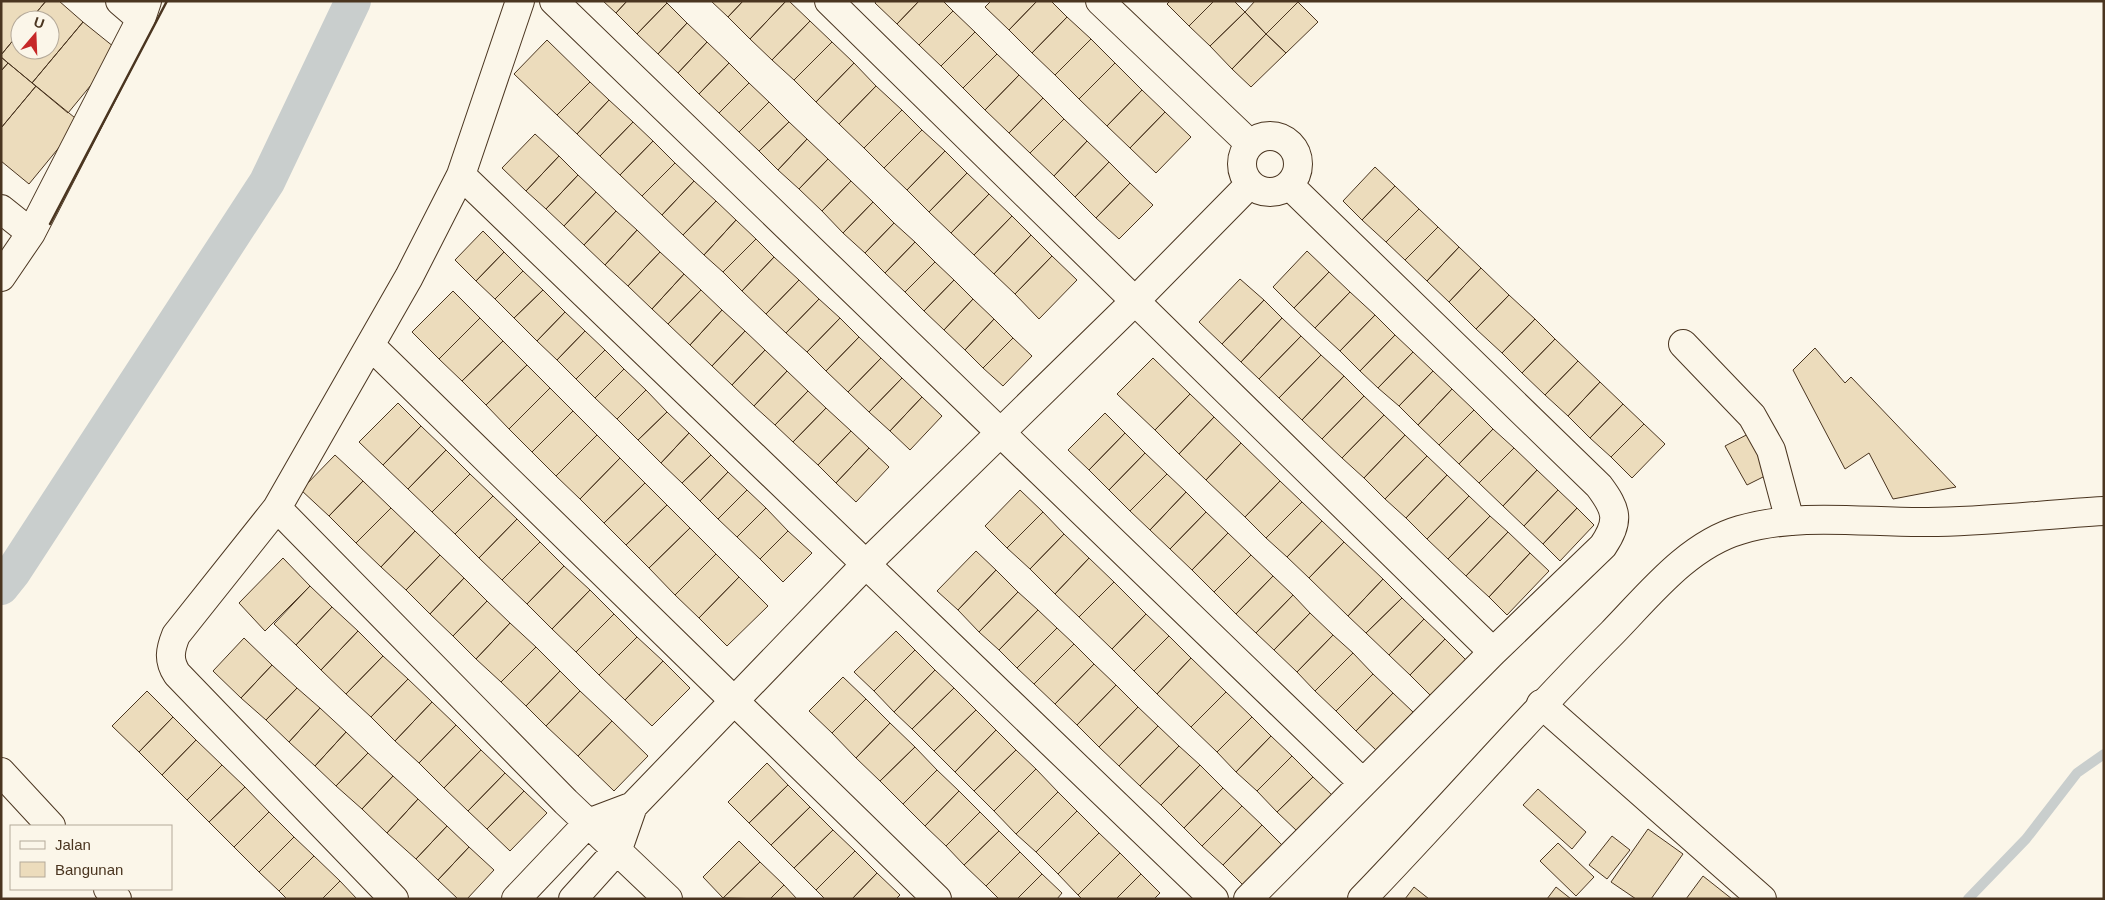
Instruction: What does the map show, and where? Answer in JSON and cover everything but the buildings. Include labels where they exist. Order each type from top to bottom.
[{"type":"street","points":[[1,277],[31,233],[144,10],[120,1]]},
{"type":"street","points":[[394,899],[176,674],[172,666],[171,648],[176,635],[277,508],[409,277],[461,175],[520,1]]},
{"type":"street","points":[[554,1],[1363,783]]},
{"type":"street","points":[[829,1],[1493,652]]},
{"type":"street","points":[[1100,1],[1250,144]]},
{"type":"street","points":[[1270,135],[1290,144],[1295,150],[1299,165],[1294,179],[1289,185],[1274,192],[1265,192],[1250,184],[1241,164],[1242,157],[1250,144],[1270,135]]},
{"type":"street","points":[[461,175],[1214,899]]},
{"type":"street","points":[[572,899],[618,850],[633,806],[866,564],[1135,301],[1250,184]]},
{"type":"street","points":[[1248,899],[1493,652],[1603,546],[1612,532],[1615,523],[1615,513],[1599,486],[1289,185]]},
{"type":"street","points":[[1,209],[31,233]]},
{"type":"street","points":[[1683,344],[1752,416],[1771,450],[1790,520]]},
{"type":"street","points":[[371,346],[937,899]]},
{"type":"street","points":[[277,508],[588,823],[668,899]]},
{"type":"street","points":[[1362,899],[1428,831],[1541,704],[1666,578],[1703,546],[1716,538],[1742,529],[1790,520],[1930,522],[2104,510]]},
{"type":"street","points":[[1541,704],[1762,899]]},
{"type":"street","points":[[1,772],[49,825]]},
{"type":"street","points":[[516,899],[588,823],[633,806]]},
{"type":"waterway","points":[[1,587],[13,572],[267,182],[353,1]]},
{"type":"waterway","points":[[1968,899],[2026,839],[2077,773],[2104,754]]},
{"type":"wall","points":[[50,224],[167,1]]}]
